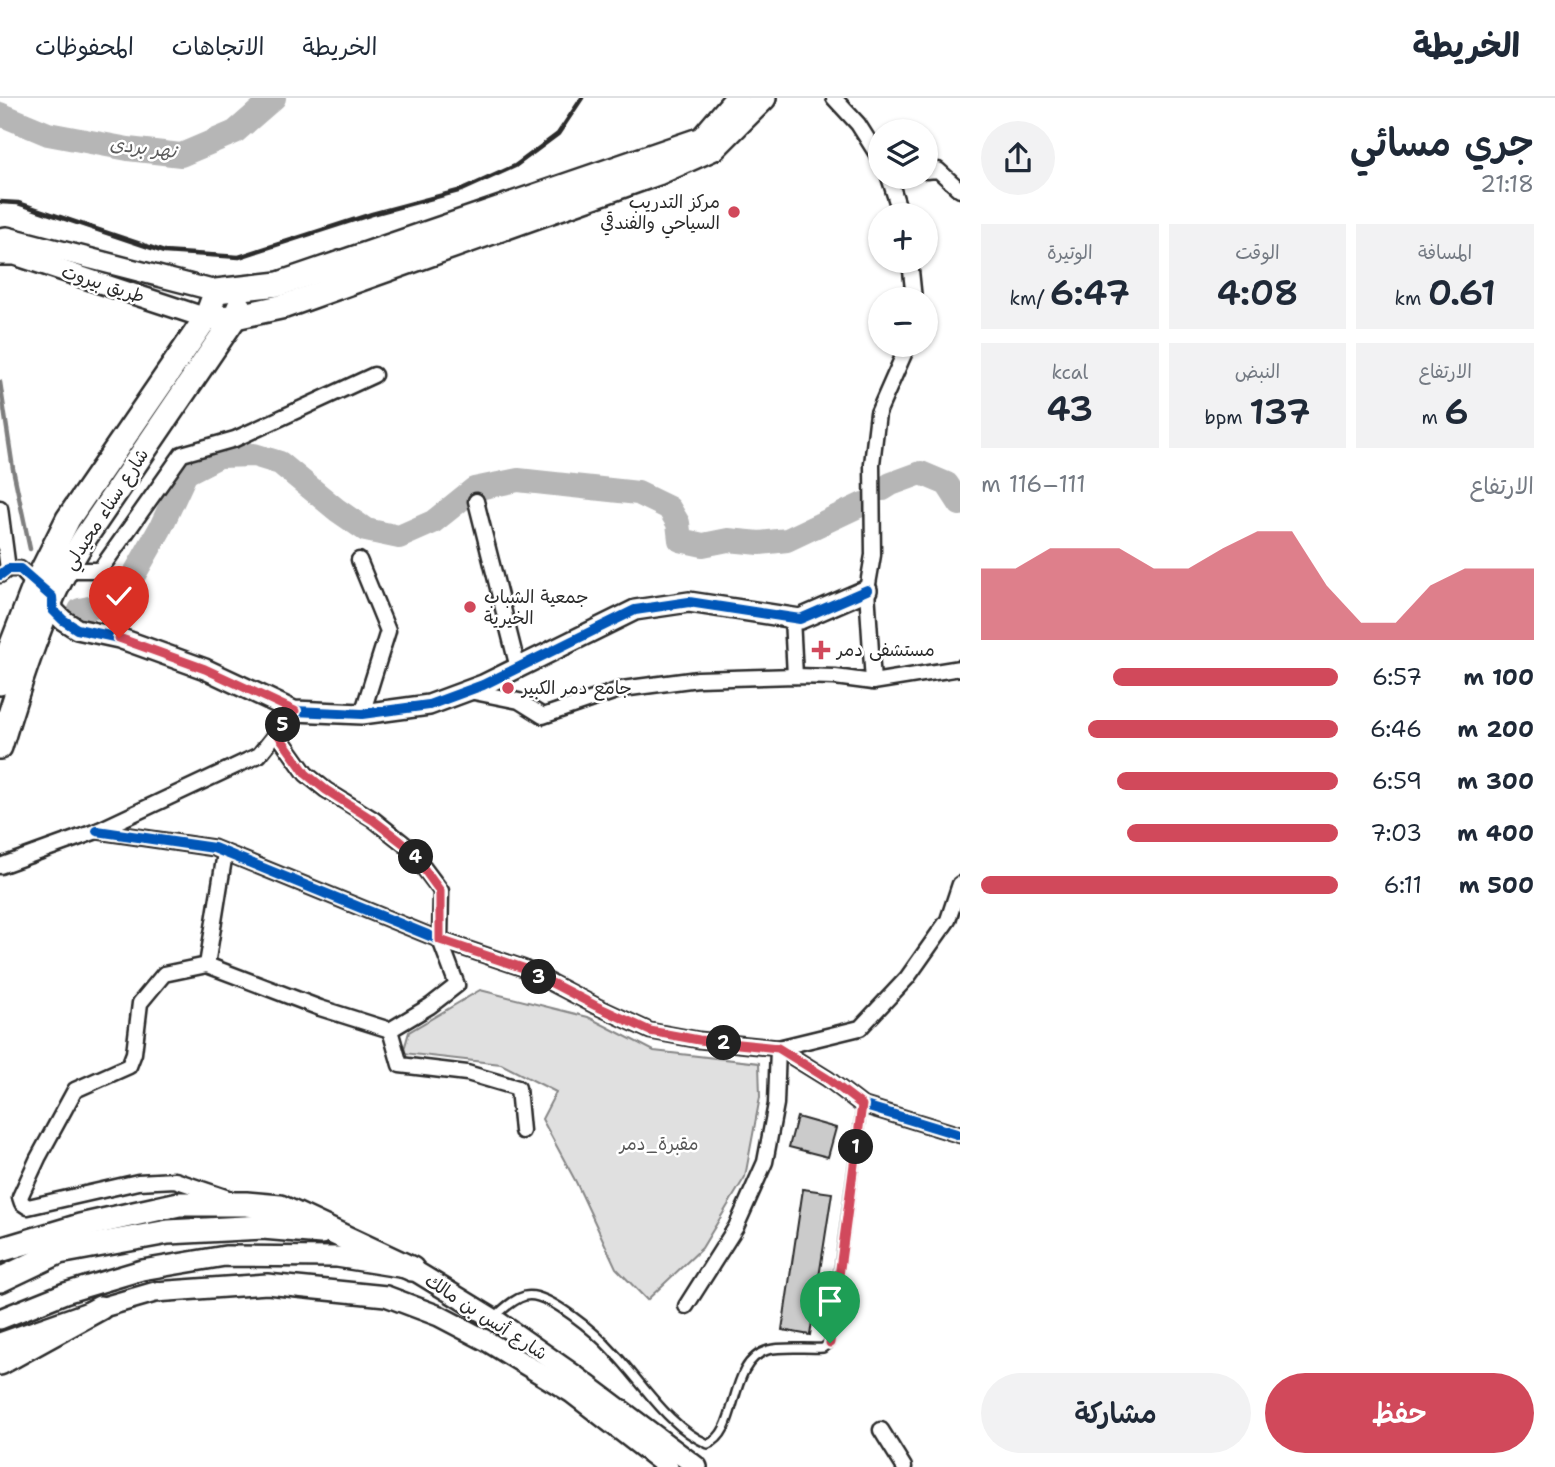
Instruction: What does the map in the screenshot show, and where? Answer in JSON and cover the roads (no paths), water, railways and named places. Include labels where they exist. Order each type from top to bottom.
[{"type":"main road","points":[[0,238],[8,237],[216,291],[279,284],[702,139],[737,98]]},
{"type":"main road","points":[[206,318],[235,317],[285,306],[658,173],[713,148],[764,98]]},
{"type":"main road","name":"طريق بيروت","points":[[0,255],[15,255],[206,318]]},
{"type":"main road","name":"شارع سناء محيدلي","points":[[0,747],[44,591],[66,570],[86,536],[235,317],[244,289]]},
{"type":"main road","points":[[0,683],[9,652],[44,591],[68,520],[206,318],[216,291]]},
{"type":"main road","points":[[44,591],[53,610],[77,629],[119,638],[205,669],[295,711],[362,714],[429,705],[469,691],[635,610],[690,601],[800,619],[867,590]]},
{"type":"main road","points":[[0,1250],[80,1226],[179,1204],[246,1204],[280,1207],[412,1269]]},
{"type":"main road","points":[[0,1280],[59,1252],[168,1232],[263,1227],[338,1233]]},
{"type":"main road","name":"شارع أنس بن مالك","points":[[0,1319],[65,1293],[142,1270],[225,1256],[337,1257],[412,1269],[494,1320],[577,1377],[697,1467]]},
{"type":"main road","name":"شارع أنس بن مالك","points":[[0,1343],[155,1292],[267,1284],[386,1296],[439,1316],[485,1340],[572,1394],[667,1467]]},
{"type":"main road","points":[[0,1363],[100,1308]]},
{"type":"main road","points":[[485,1340],[494,1320]]},
{"type":"street","points":[[834,98],[858,124],[868,140]]},
{"type":"street","points":[[938,170],[960,190]]},
{"type":"street","points":[[873,682],[867,590],[873,555],[873,464],[878,413],[903,357]]},
{"type":"street","points":[[66,570],[100,570],[182,454],[235,439],[374,375]]},
{"type":"street","points":[[476,501],[518,668]]},
{"type":"street","points":[[0,508],[4,572],[20,569],[44,591]]},
{"type":"street","points":[[359,560],[388,631],[362,714]]},
{"type":"street","points":[[792,618],[795,676]]},
{"type":"street","points":[[469,691],[519,702],[543,716],[622,689],[698,679],[795,676],[873,682],[960,668]]},
{"type":"street","points":[[0,866],[97,831],[259,755],[295,711]]},
{"type":"street","points":[[246,1204],[175,1180],[138,1182],[27,1207],[20,1201],[38,1158],[75,1090],[129,1066],[134,1053],[140,1003],[164,974],[207,965],[320,1008],[390,1030],[430,1006],[457,985],[440,940],[440,891],[408,847],[306,774],[277,733]]},
{"type":"street","points":[[97,831],[214,848],[440,940],[523,968],[650,1031],[699,1040],[778,1048],[860,1028],[908,978],[948,920],[960,884]]},
{"type":"street","points":[[207,965],[225,853]]},
{"type":"street","points":[[390,1030],[400,1065],[467,1073],[518,1088],[522,1130]]},
{"type":"street","points":[[778,1048],[828,1079],[862,1105],[960,1135]]},
{"type":"street","points":[[686,1306],[736,1227],[765,1162],[776,1104],[778,1048]]},
{"type":"street","points":[[881,1430],[904,1467]]},
{"type":"lane","points":[[494,1320],[513,1301],[527,1295],[547,1298],[611,1350],[675,1422],[700,1441],[708,1444],[714,1442],[725,1425],[744,1370],[755,1357],[768,1350],[823,1348],[830,1343],[862,1105]]},
{"type":"waterway","name":"نهر بردى","points":[[0,114],[48,134],[128,149],[181,155],[235,132],[274,98]]},
{"type":"waterway","points":[[0,382],[13,469],[30,549]]},
{"type":"waterway","points":[[80,610],[112,603],[122,596],[160,529],[186,473],[219,456],[254,455],[280,463],[366,530],[399,537],[433,522],[474,489],[518,480],[638,493],[669,508],[678,523],[680,540],[703,545],[728,540],[760,543],[787,540],[863,504]]},
{"type":"waterway","points":[[883,489],[921,473],[947,484],[960,504]]},
{"type":"railway","points":[[0,202],[18,203],[164,252],[239,257],[372,214],[462,190],[515,166],[558,134],[582,98]]},
{"type":"place","name":"مركز التدريب السياحي والفندقي","points":[[734,212]]},
{"type":"place","name":"جمعية الشباب الخيرية","points":[[470,607]]},
{"type":"place","name":"مستشفى دمر","points":[[821,650]]},
{"type":"place","name":"جامع دمر الكبير","points":[[508,688]]},
{"type":"park label","name":"مقبرة_دمر","points":[[659,1144]]}]
